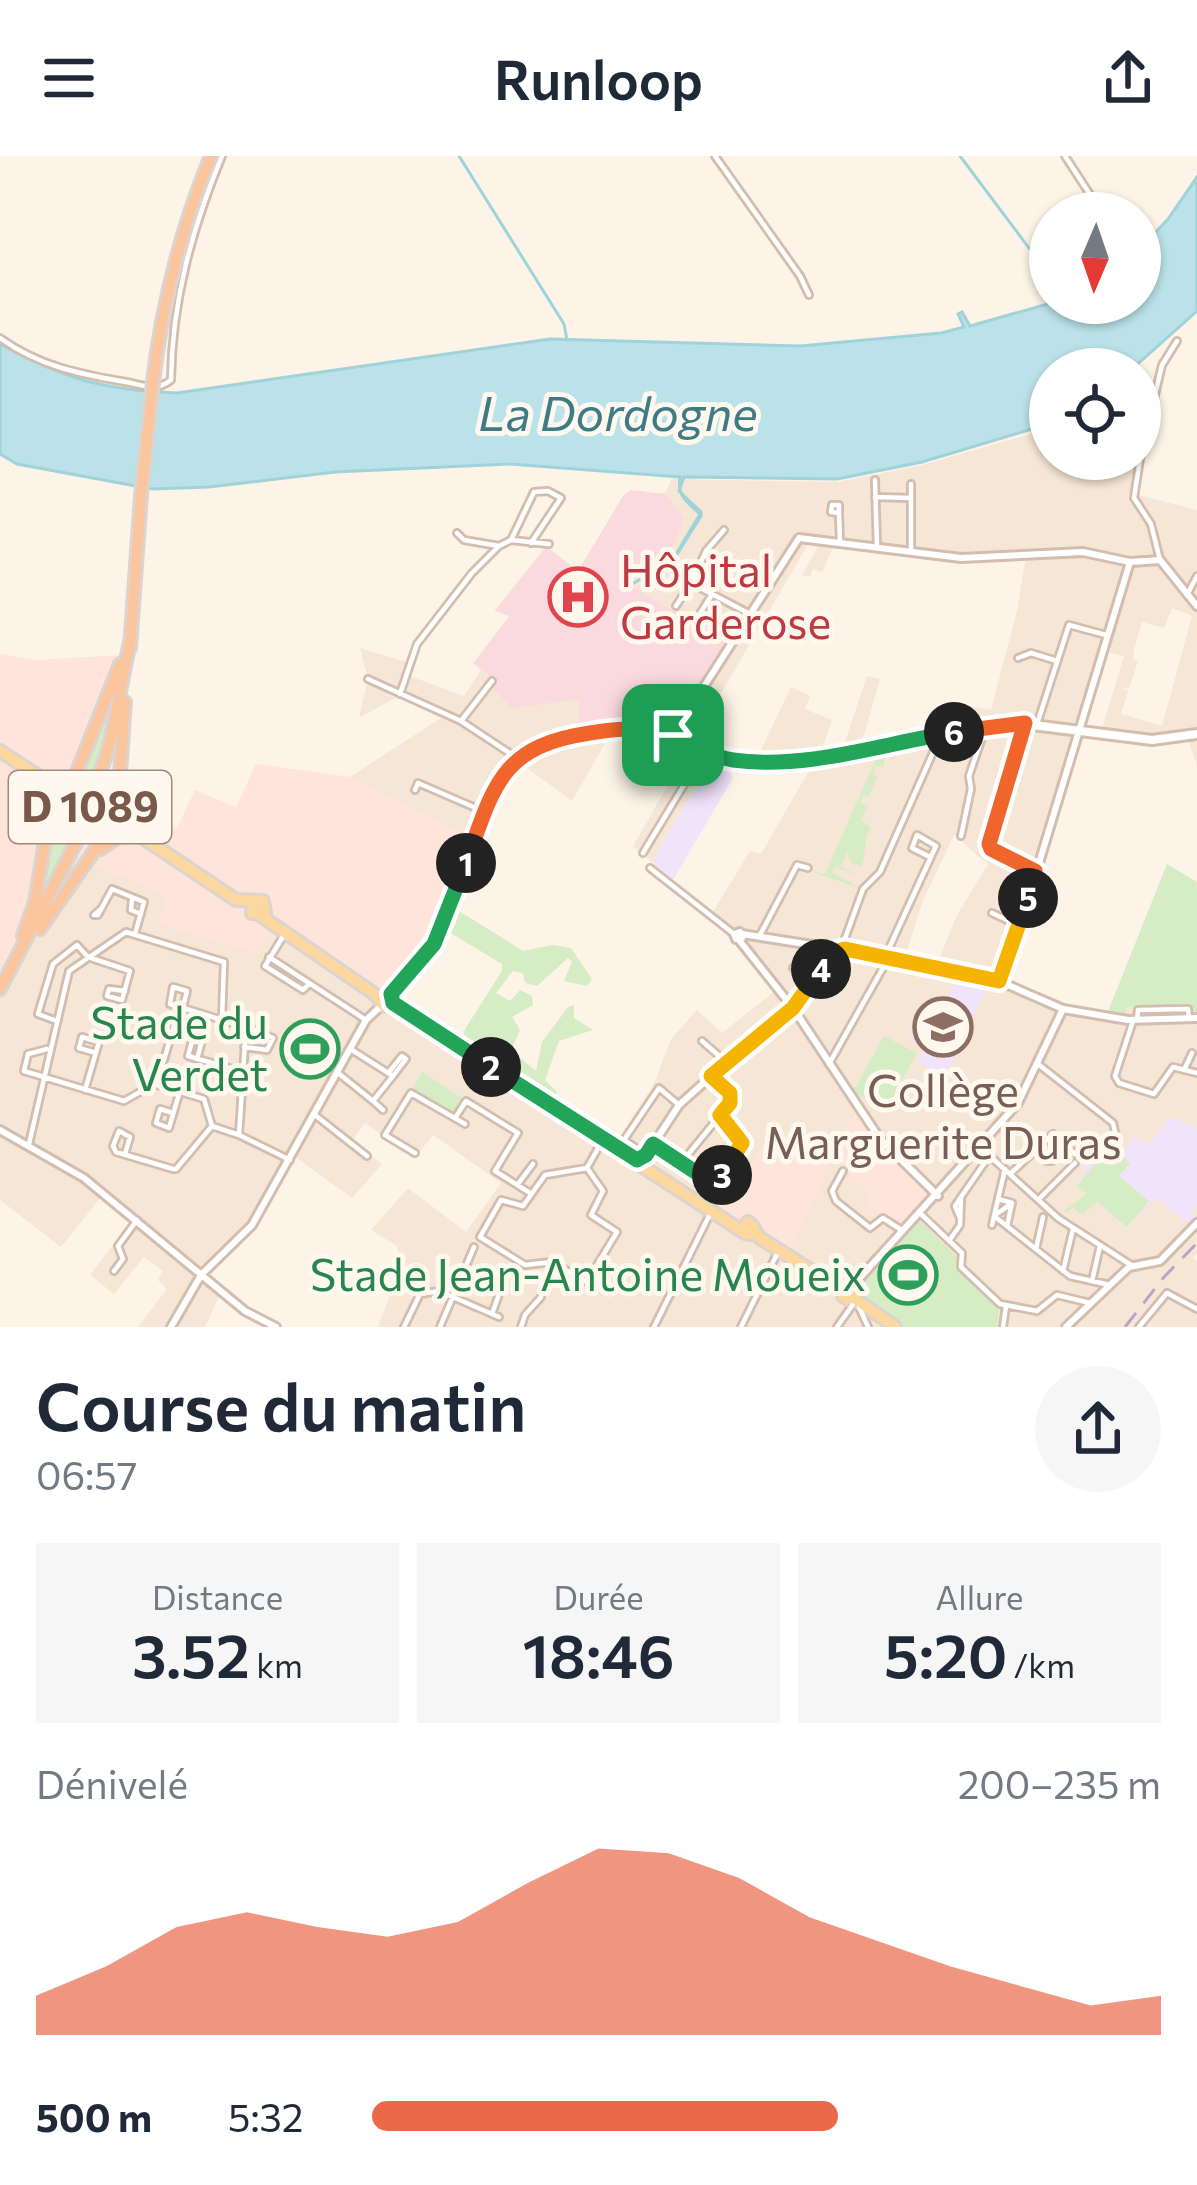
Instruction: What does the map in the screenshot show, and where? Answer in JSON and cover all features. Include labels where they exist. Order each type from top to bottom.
[{"type":"highway","name":"D 1089","points":[[0,988],[58,882],[98,786],[130,641],[150,385],[180,241],[211,156]]},
{"type":"highway","points":[[0,988],[35,902],[64,792],[76,774],[119,668],[137,554]]},
{"type":"highway","points":[[16,960],[82,869],[109,820],[130,641]]},
{"type":"main road","points":[[386,999],[439,934],[496,785],[517,758],[557,739],[643,728],[734,760],[818,758],[1025,723],[1152,740],[1197,734]]},
{"type":"main road","points":[[0,748],[236,904],[258,909],[386,999],[602,1141],[642,1160],[849,1298]]},
{"type":"main road","points":[[258,909],[284,935],[386,999]]},
{"type":"main road","points":[[748,1229],[777,1254],[895,1327]]},
{"type":"street","points":[[0,338],[54,367],[159,388],[171,380],[173,318],[184,266],[222,156]]},
{"type":"street","points":[[716,156],[809,295]]},
{"type":"street","points":[[1065,156],[1088,192]]},
{"type":"street","points":[[1161,369],[1178,341]]},
{"type":"street","points":[[875,480],[877,548]]},
{"type":"street","points":[[1137,480],[1134,498],[1151,524],[1160,560],[1197,606]]},
{"type":"street","points":[[911,484],[911,551]]},
{"type":"street","points":[[511,540],[534,492],[552,493],[561,498],[531,543]]},
{"type":"street","points":[[875,497],[911,498]]},
{"type":"street","points":[[839,513],[840,544]]},
{"type":"street","points":[[676,606],[706,551],[724,530]]},
{"type":"street","points":[[457,533],[464,540],[499,545]]},
{"type":"street","points":[[673,735],[796,539],[961,558],[1083,552],[1130,562],[1160,560]]},
{"type":"street","points":[[400,694],[416,644],[499,545],[511,540],[549,544]]},
{"type":"street","points":[[999,981],[1020,926],[1130,562]]},
{"type":"street","points":[[1187,595],[1197,576]]},
{"type":"street","points":[[691,583],[711,596]]},
{"type":"street","points":[[697,620],[717,593],[750,614]]},
{"type":"street","points":[[1036,724],[1069,625],[1106,635]]},
{"type":"street","points":[[1018,658],[1030,653],[1057,661]]},
{"type":"street","points":[[368,679],[460,721],[517,758]]},
{"type":"street","points":[[460,721],[492,681]]},
{"type":"street","points":[[1025,723],[989,844],[1035,871]]},
{"type":"street","points":[[960,832],[971,789],[969,776],[986,726]]},
{"type":"street","points":[[844,946],[863,890],[880,872],[940,734]]},
{"type":"street","points":[[643,853],[705,750]]},
{"type":"street","points":[[415,790],[418,783],[485,812]]},
{"type":"street","points":[[829,1064],[887,958],[930,857]]},
{"type":"street","points":[[760,935],[797,865],[808,868]]},
{"type":"street","points":[[650,868],[738,936],[793,1008],[880,1139],[938,1196]]},
{"type":"street","points":[[100,909],[112,889],[144,902],[135,934]]},
{"type":"street","points":[[132,900],[130,910],[141,914]]},
{"type":"street","points":[[992,913],[1020,926]]},
{"type":"street","points":[[29,1146],[69,971],[122,933],[221,960],[225,966],[222,1020]]},
{"type":"street","points":[[284,935],[265,966],[303,990],[310,984],[366,1020]]},
{"type":"street","points":[[738,936],[760,935],[832,950],[844,946],[999,981],[1063,1009],[1136,1020],[1193,1019],[1188,1009],[1138,1010],[1136,1020],[1115,1080],[1154,1094],[1173,1067],[1197,1073]]},
{"type":"street","points":[[56,1021],[38,1014],[53,964],[77,945],[88,957],[130,971],[125,992]]},
{"type":"street","points":[[679,1106],[659,1088],[624,1140],[642,1160],[679,1106],[793,1008],[832,950]]},
{"type":"street","points":[[793,968],[811,983]]},
{"type":"street","points":[[171,1327],[201,1275],[252,1225],[366,1020],[386,999]]},
{"type":"street","points":[[164,1060],[181,1007],[273,1038],[267,1050],[244,1047]]},
{"type":"street","points":[[837,1327],[849,1298],[1018,1103],[1063,1009]]},
{"type":"street","points":[[1158,1010],[1158,1019]]},
{"type":"street","points":[[239,1135],[246,1027]]},
{"type":"street","points":[[703,1041],[726,1062]]},
{"type":"street","points":[[50,1048],[28,1054],[24,1071],[124,1101],[154,1084],[204,1099],[212,1126]]},
{"type":"street","points":[[351,1049],[390,1074],[373,1101]]},
{"type":"street","points":[[85,1090],[96,1053]]},
{"type":"street","points":[[1184,1070],[1192,1053]]},
{"type":"street","points":[[197,1059],[242,1072]]},
{"type":"street","points":[[1039,1064],[1113,1124],[1116,1136],[1110,1142]]},
{"type":"street","points":[[338,1073],[383,1110]]},
{"type":"street","points":[[682,1162],[730,1103],[730,1093],[711,1076]]},
{"type":"street","points":[[173,1112],[179,1092]]},
{"type":"street","points":[[415,1153],[385,1135],[411,1093],[465,1124]]},
{"type":"street","points":[[455,1118],[466,1101],[518,1133],[495,1171],[530,1193]]},
{"type":"street","points":[[315,1114],[367,1156]]},
{"type":"street","points":[[653,1144],[706,1179],[720,1178],[742,1143],[720,1115]]},
{"type":"street","points":[[212,1126],[290,1160]]},
{"type":"street","points":[[124,1154],[176,1169],[212,1126]]},
{"type":"street","points":[[0,1130],[84,1178],[245,1311],[276,1327]]},
{"type":"street","points":[[992,1225],[1007,1171],[1053,1134],[1075,1154]]},
{"type":"street","points":[[587,1168],[603,1191],[591,1215],[617,1232],[587,1282],[552,1262],[525,1265],[480,1238],[501,1200],[523,1206],[540,1179],[587,1168],[602,1141]]},
{"type":"street","points":[[980,1147],[1076,1231],[1131,1266]]},
{"type":"street","points":[[1035,1151],[1052,1161],[1067,1147]]},
{"type":"street","points":[[949,1241],[958,1230],[961,1197],[990,1155]]},
{"type":"street","points":[[518,1184],[533,1163]]},
{"type":"street","points":[[1039,1200],[1076,1163]]},
{"type":"street","points":[[843,1171],[832,1190],[836,1201],[870,1228],[883,1218],[903,1232]]},
{"type":"street","points":[[527,1172],[540,1179]]},
{"type":"street","points":[[998,1199],[1012,1202]]},
{"type":"street","points":[[994,1216],[1012,1202]]},
{"type":"street","points":[[1007,1226],[1012,1202]]},
{"type":"street","points":[[1036,1250],[1045,1206]]},
{"type":"street","points":[[654,1327],[710,1208]]},
{"type":"street","points":[[1043,1217],[1052,1212]]},
{"type":"street","points":[[921,1214],[962,1253],[962,1267],[1000,1304],[1037,1311],[1057,1295],[1091,1303]]},
{"type":"street","points":[[994,1216],[1063,1270],[1110,1285]]},
{"type":"street","points":[[114,1271],[124,1257],[117,1248],[137,1220]]},
{"type":"street","points":[[1066,1327],[1131,1266],[1160,1262],[1197,1223]]},
{"type":"street","points":[[1063,1270],[1076,1231]]},
{"type":"street","points":[[1092,1281],[1100,1246]]},
{"type":"street","points":[[440,1327],[475,1247]]},
{"type":"street","points":[[741,1327],[777,1254]]},
{"type":"street","points":[[404,1327],[420,1294],[439,1292],[495,1316],[504,1284]]},
{"type":"street","points":[[1139,1327],[1165,1294],[1197,1309]]},
{"type":"street","points":[[524,1325],[541,1297]]},
{"type":"street","points":[[849,1298],[868,1327]]},
{"type":"street","points":[[1003,1327],[1006,1306]]},
{"type":"shaded area","points":[[1029,434],[1029,480],[1134,480],[1131,493],[1197,510],[1197,766],[1187,737],[1158,739],[1101,732],[1124,656],[1103,651],[1003,978],[1107,1014],[1126,1002],[1188,1007],[1191,1014],[1197,1014],[1197,1254],[1193,1258],[1197,1261],[1197,1327],[378,1327],[401,1265],[397,1246],[371,1230],[408,1188],[466,1232],[501,1183],[433,1135],[414,1159],[365,1123],[351,1142],[382,1164],[352,1198],[294,1156],[254,1224],[205,1275],[222,1290],[205,1327],[138,1327],[167,1289],[158,1280],[163,1271],[144,1257],[114,1294],[90,1275],[131,1221],[102,1196],[61,1247],[0,1200],[0,963],[11,965],[66,852],[167,896],[159,923],[272,930],[617,1141],[654,1084],[671,1039],[697,1010],[722,1033],[776,990],[710,917],[750,851],[761,854],[818,755],[758,756],[791,687],[810,696],[805,709],[832,720],[820,754],[842,751],[867,676],[880,679],[860,749],[957,726],[963,705],[991,710],[1026,556],[834,545],[822,572],[813,569],[810,577],[802,575],[820,543],[810,541],[691,745],[709,756],[710,762],[652,862],[633,846],[690,747],[673,738],[641,733],[610,735],[572,801],[519,762],[502,786],[478,841],[350,777],[441,718],[397,697],[359,718],[368,679],[360,648],[410,663],[407,675],[464,696],[481,670],[473,663],[509,616],[494,611],[546,546],[578,571],[625,493],[665,493],[672,479],[838,482],[923,465]],"holes":[[[1172,608],[1192,616],[1162,726],[1121,714],[1128,691],[1122,688],[1129,689],[1138,661],[1133,659],[1142,622],[1164,628]],[[954,835],[988,864],[956,917],[938,962],[905,957],[922,903]]]},
{"type":"shaded area","name":"Hôpital Garderose","points":[[631,490],[665,494],[684,517],[668,559],[627,584],[726,641],[696,688],[699,691],[668,728],[646,723],[579,730],[579,699],[512,708],[488,683],[492,677],[474,663],[510,616],[495,611],[547,547],[578,572]]},
{"type":"shaded area","points":[[0,654],[37,660],[123,655],[101,761],[131,799],[156,809],[146,834],[153,839],[162,823],[177,828],[195,790],[236,807],[256,764],[350,777],[478,841],[441,941],[400,993],[388,1001],[273,930],[254,953],[159,924],[166,896],[67,853],[11,965],[0,963]]},
{"type":"shaded area","points":[[710,762],[729,770],[733,778],[673,880],[652,862]]},
{"type":"shaded area","name":"Collège Marguerite Duras","points":[[957,977],[989,984],[945,1077],[917,1061],[924,1047],[910,1040],[925,1007],[940,1013]]},
{"type":"shaded area","points":[[857,1111],[930,1193],[904,1226],[866,1204],[871,1194],[832,1159],[789,1254],[717,1208],[768,1138],[784,1149],[789,1144],[827,1163]]},
{"type":"shaded area","points":[[1170,1117],[1197,1127],[1197,1205],[1191,1212],[1197,1220],[1190,1226],[1156,1198],[1126,1228],[1076,1184],[1088,1172],[1078,1163],[1091,1150],[1108,1143],[1122,1154],[1135,1137],[1147,1146]]},
{"type":"green space","points":[[122,666],[90,800],[72,782]]},
{"type":"green space","points":[[877,757],[885,757],[883,767],[876,766],[869,797],[864,794],[860,802],[867,808],[861,820],[871,828],[861,867],[850,862],[848,851],[841,866],[857,875],[835,867],[832,872],[859,888],[810,871],[825,874]]},
{"type":"green space","points":[[73,802],[86,811],[34,923],[52,806]]},
{"type":"green space","points":[[1167,864],[1197,882],[1197,1014],[1190,1015],[1187,1006],[1126,1007],[1125,1016],[1107,1014]]},
{"type":"green space","points":[[456,909],[523,951],[552,945],[571,948],[592,979],[587,986],[564,981],[572,962],[568,958],[537,986],[525,983],[523,973],[513,971],[496,993],[510,1001],[520,990],[532,996],[533,1005],[512,1017],[520,1030],[511,1050],[536,1071],[542,1042],[568,1007],[574,1005],[574,1018],[593,1030],[559,1041],[545,1080],[557,1092],[554,1100],[462,1040],[502,964],[449,932]]},
{"type":"green space","points":[[884,1036],[917,1053],[886,1109],[853,1092]]},
{"type":"green space","points":[[422,1072],[463,1099],[454,1115],[412,1091]]},
{"type":"green space","points":[[1109,1146],[1130,1163],[1119,1176],[1149,1201],[1127,1227],[1097,1202],[1082,1215],[1073,1207],[1064,1211],[1087,1194],[1077,1186]]},
{"type":"green space","points":[[919,1220],[958,1258],[955,1266],[999,1308],[997,1327],[903,1327],[853,1294]]},
{"type":"water","name":"La Dordogne","points":[[1197,177],[1197,311],[1156,348],[1029,348],[1029,430],[922,462],[837,479],[684,477],[680,488],[680,477],[510,464],[335,472],[152,489],[17,464],[0,454],[0,344],[85,381],[177,393],[550,339],[800,346],[941,333],[964,327],[958,314],[962,312],[970,326],[1029,309],[1029,324],[1161,324],[1161,226]]},
{"type":"water","points":[[681,493],[701,512],[701,516],[672,562],[632,584],[672,561],[700,514]]},
{"type":"waterway","points":[[459,156],[564,324],[567,340]]},
{"type":"waterway","points":[[960,156],[1029,248]]},
{"type":"railway","points":[[1125,1327],[1197,1243]]},
{"type":"place","name":"Hôpital Garderose","points":[[578,597]]},
{"type":"place","name":"Collège Marguerite Duras","points":[[943,1027]]},
{"type":"place","name":"Stade du Verdet","points":[[310,1049]]},
{"type":"place","name":"Stade Jean-Antoine Moueix","points":[[908,1275]]},
{"type":"route","points":[[1025,723],[989,844],[1035,871],[999,981],[845,949],[832,953],[793,1008],[711,1076],[730,1093],[730,1103],[720,1115],[742,1143],[720,1178],[713,1181],[653,1144],[637,1160],[602,1141],[393,1003],[391,994],[434,944],[496,785],[517,758],[557,739],[605,730],[643,728],[673,735],[734,760],[800,758],[852,754],[934,735],[1025,723]]}]
